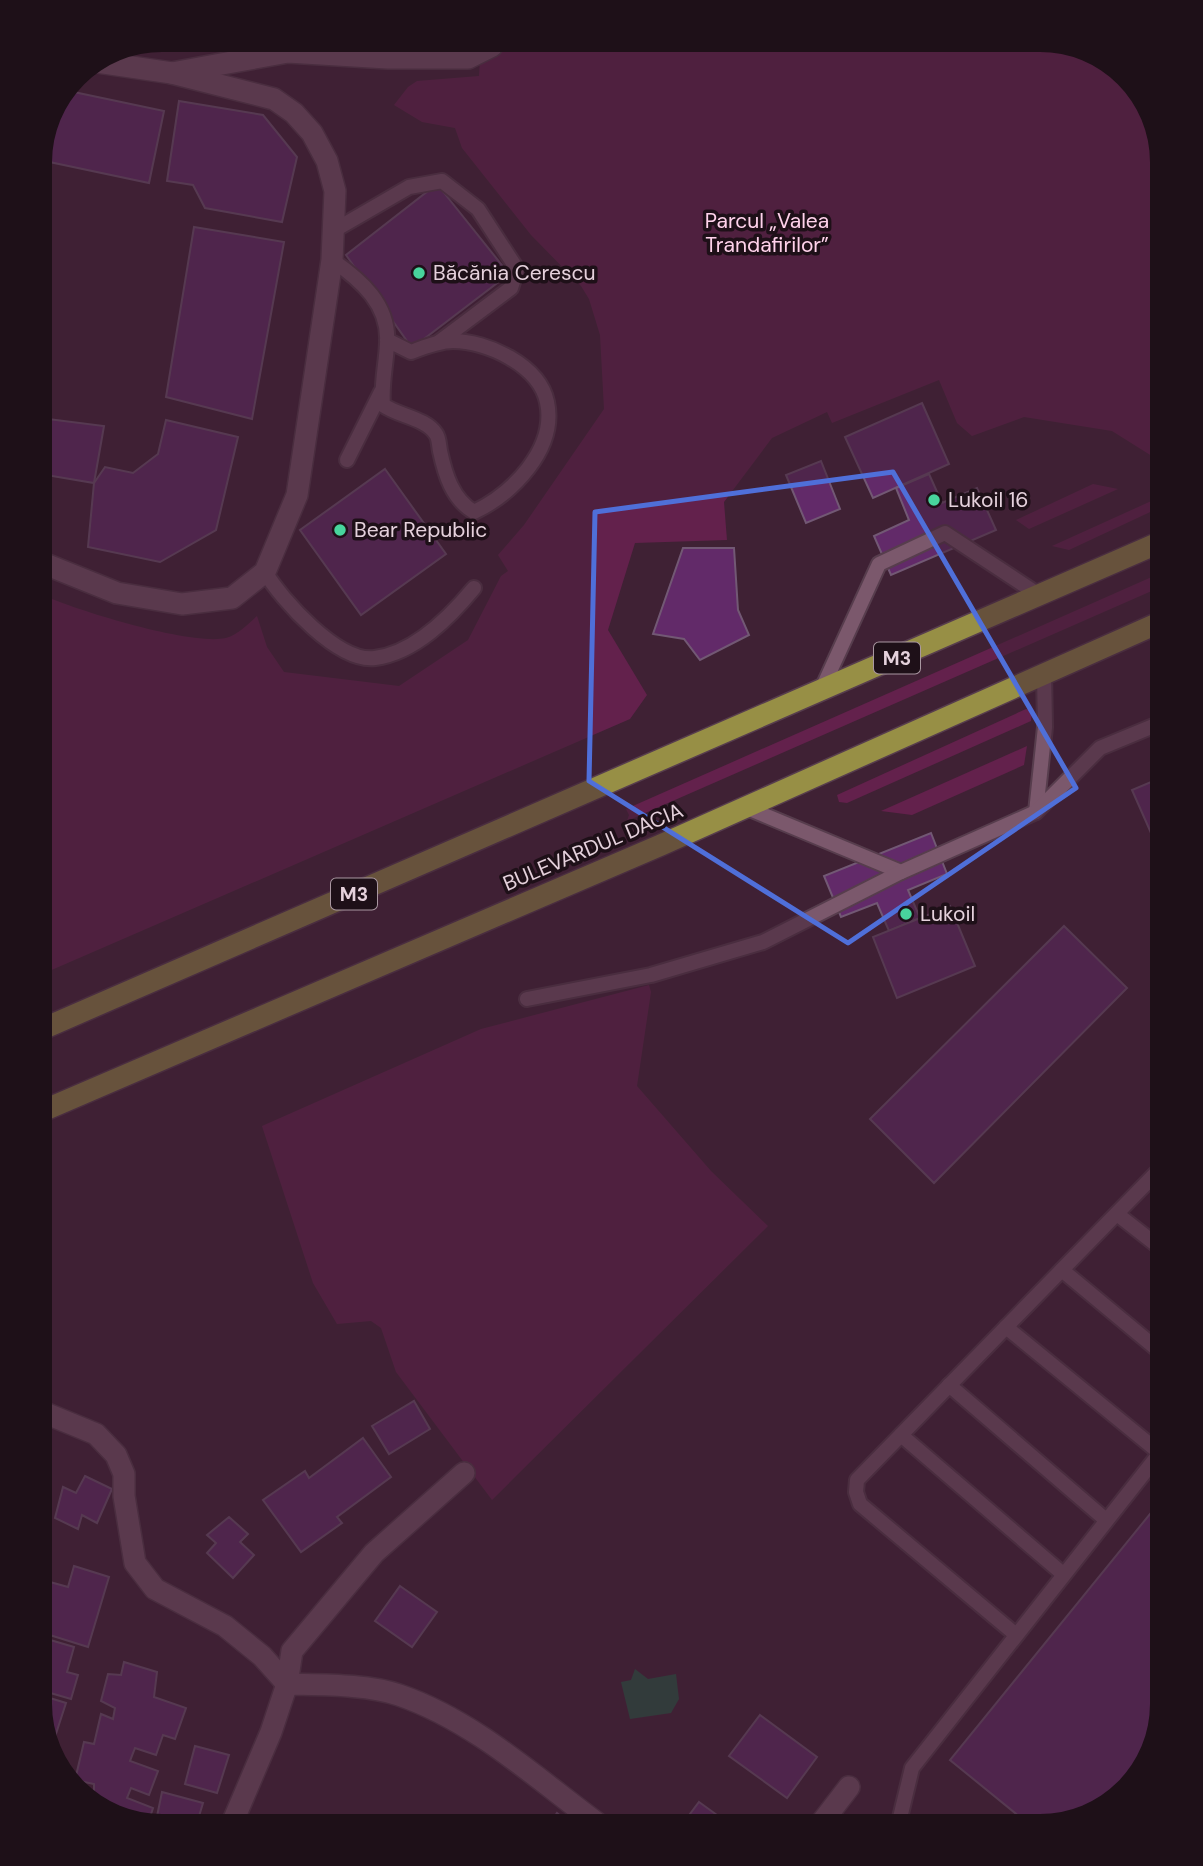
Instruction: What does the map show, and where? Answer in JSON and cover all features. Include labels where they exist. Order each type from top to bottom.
[{"type":"highway","name":"M3","points":[[52,1025],[820,693],[1150,547]]},
{"type":"highway","name":"BULEVARDUL DACIA","points":[[52,1107],[661,845],[1150,627]]},
{"type":"street","points":[[172,73],[287,52]]},
{"type":"street","points":[[290,52],[388,58],[468,58],[479,52]]},
{"type":"street","points":[[53,567],[117,593],[182,604],[232,598],[265,572],[297,495],[332,260],[335,191],[327,161],[312,133],[294,113],[274,99],[172,73],[113,64]]},
{"type":"street","points":[[52,1416],[96,1434],[116,1455],[124,1474],[124,1496],[135,1563],[155,1589],[225,1626],[262,1656],[287,1684],[397,1694],[446,1715],[504,1752],[585,1813]]},
{"type":"street","points":[[236,1813],[271,1732],[287,1684],[292,1651],[374,1553],[464,1472]]},
{"type":"street","points":[[828,1814],[849,1787]]},
{"type":"lane","points":[[333,231],[409,187],[435,181],[451,186],[478,209],[517,269],[516,279],[511,288],[438,344]]},
{"type":"lane","points":[[332,260],[359,278],[383,312],[387,340],[383,405],[394,414],[419,422],[436,435],[448,480],[467,508],[474,512],[525,474],[541,446],[547,402],[534,377],[523,366],[472,343],[438,344],[411,352],[387,340]]},
{"type":"lane","points":[[347,460],[382,390]]},
{"type":"lane","points":[[820,693],[879,564],[945,533],[1039,595]]},
{"type":"lane","points":[[265,572],[280,596],[325,637],[351,653],[372,659],[395,653],[430,632],[474,588]]},
{"type":"lane","points":[[1029,815],[1045,727],[1044,673]]},
{"type":"lane","points":[[527,999],[651,975],[763,942],[901,872],[1029,815],[1100,748],[1150,727]]},
{"type":"lane","points":[[744,807],[901,872]]},
{"type":"lane","points":[[1015,1634],[860,1504],[856,1492],[857,1480],[1150,1179]]},
{"type":"lane","points":[[1116,1214],[1150,1240]]},
{"type":"lane","points":[[1062,1270],[1150,1343]]},
{"type":"lane","points":[[1006,1327],[1150,1442]]},
{"type":"lane","points":[[949,1385],[1106,1520]]},
{"type":"lane","points":[[901,1435],[1063,1574]]},
{"type":"lane","points":[[901,1814],[912,1768],[1150,1465]]},
{"type":"highlighted area","points":[[893,472],[1076,788],[848,943],[589,781],[595,512]]},
{"type":"green space","name":"Parcul „Valea Trandafirilor”","points":[[481,52],[1048,53],[1076,58],[1102,71],[1132,101],[1145,127],[1148,141],[1150,455],[1112,431],[1024,417],[972,436],[957,423],[939,380],[832,423],[827,412],[772,438],[724,502],[727,540],[635,543],[608,630],[647,695],[630,719],[52,970],[53,599],[133,625],[209,639],[231,636],[257,616],[267,647],[284,672],[399,686],[468,640],[501,576],[508,571],[498,555],[524,525],[604,409],[600,335],[589,299],[581,286],[531,235],[462,148],[455,128],[422,122],[394,105],[408,87],[417,81],[479,76]]},
{"type":"green space","points":[[1093,484],[1118,489],[1029,529],[1016,520]]},
{"type":"green space","points":[[1150,502],[1150,512],[1069,550],[1052,546]]},
{"type":"green space","points":[[1150,578],[1150,592],[627,821],[629,815],[626,809]]},
{"type":"green space","points":[[1026,709],[1032,711],[1031,721],[847,803],[839,802],[837,795]]},
{"type":"green space","points":[[1027,746],[1024,765],[912,815],[881,811]]},
{"type":"green space","points":[[649,985],[651,992],[637,1086],[711,1171],[768,1226],[492,1500],[396,1372],[381,1328],[371,1321],[337,1324],[313,1283],[262,1126],[481,1029]]},
{"type":"shaded area","points":[[635,1669],[648,1679],[676,1674],[679,1699],[671,1713],[630,1719],[621,1682],[631,1680]]},
{"type":"building","points":[[77,93],[164,111],[149,183],[53,163],[56,134]]},
{"type":"building","points":[[179,101],[263,115],[297,157],[282,222],[205,208],[193,185],[167,181]]},
{"type":"building","points":[[437,184],[509,274],[412,348],[346,255]]},
{"type":"building","points":[[194,227],[284,242],[252,419],[166,397]]},
{"type":"building","points":[[922,403],[949,464],[873,498],[845,437]]},
{"type":"building","points":[[53,420],[104,426],[94,483],[53,476]]},
{"type":"building","points":[[166,420],[238,437],[216,530],[160,562],[88,547],[94,483],[105,467],[133,473],[158,454]]},
{"type":"building","points":[[821,461],[840,509],[806,523],[786,475]]},
{"type":"building","points":[[385,469],[446,554],[361,615],[300,530]]},
{"type":"building","points":[[929,474],[942,503],[977,488],[996,530],[891,575],[874,536],[909,520],[896,488]]},
{"type":"building","points":[[683,548],[734,548],[738,610],[749,635],[700,660],[684,639],[653,634]]},
{"type":"building","points":[[1150,782],[1150,831],[1132,790]]},
{"type":"building","points":[[931,833],[947,874],[908,890],[920,918],[889,931],[877,903],[841,917],[824,876]]},
{"type":"building","points":[[950,906],[975,966],[897,998],[873,937]]},
{"type":"building","points":[[1064,926],[1127,988],[934,1183],[870,1119]]},
{"type":"building","points":[[414,1401],[430,1429],[389,1454],[372,1426]]},
{"type":"building","points":[[363,1438],[391,1477],[337,1517],[342,1523],[301,1552],[263,1500],[305,1471],[309,1478]]},
{"type":"building","points":[[85,1476],[112,1489],[97,1523],[82,1515],[78,1529],[55,1518],[63,1487],[76,1493]]},
{"type":"building","points":[[1150,1514],[1150,1718],[1142,1746],[1128,1771],[1102,1795],[1069,1810],[1016,1814],[950,1760]]},
{"type":"building","points":[[229,1517],[248,1534],[240,1542],[254,1555],[233,1578],[207,1553],[216,1543],[207,1535]]},
{"type":"building","points":[[74,1566],[109,1577],[88,1647],[52,1636],[52,1583],[68,1587]]},
{"type":"building","points":[[400,1586],[437,1612],[412,1647],[375,1621]]},
{"type":"building","points":[[52,1641],[74,1647],[67,1672],[78,1675],[71,1699],[52,1693]]},
{"type":"building","points":[[124,1662],[157,1672],[154,1697],[186,1708],[175,1739],[163,1735],[156,1755],[135,1748],[130,1761],[158,1771],[149,1795],[131,1788],[127,1798],[153,1808],[152,1812],[127,1808],[101,1795],[94,1789],[94,1784],[86,1782],[77,1772],[84,1742],[94,1744],[101,1714],[113,1719],[115,1708],[101,1701],[108,1674],[121,1675]]},
{"type":"building","points":[[52,1699],[66,1703],[56,1733]]},
{"type":"building","points":[[760,1715],[817,1757],[787,1798],[729,1756]]},
{"type":"building","points":[[195,1746],[229,1755],[217,1793],[185,1784]]},
{"type":"building","points":[[162,1792],[203,1803],[200,1813],[158,1813]]},
{"type":"building","points":[[699,1802],[715,1814],[690,1814]]},
{"type":"place","name":"Băcănia Cerescu","points":[[419,273]]},
{"type":"place","name":"Lukoil 16","points":[[934,500]]},
{"type":"place","name":"Bear Republic","points":[[340,530]]},
{"type":"place","name":"Lukoil","points":[[906,914]]}]
